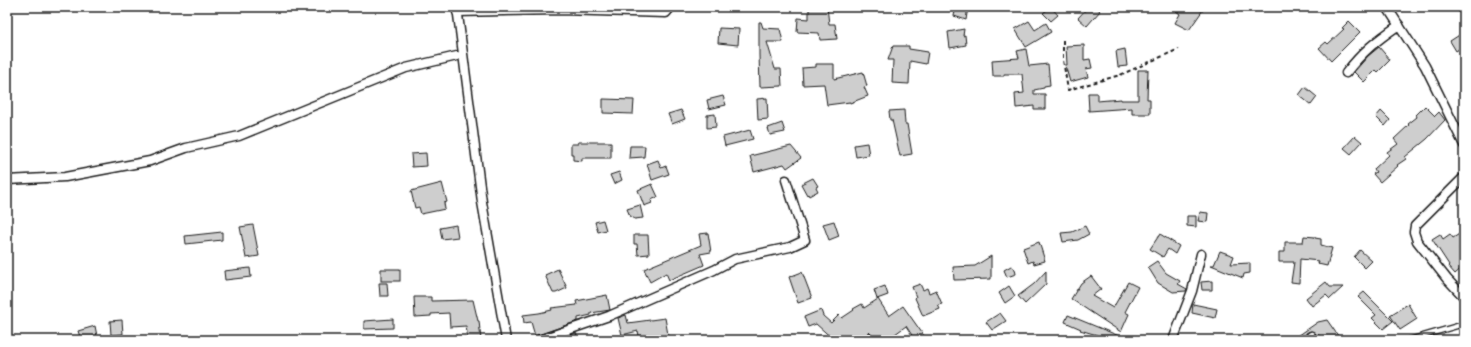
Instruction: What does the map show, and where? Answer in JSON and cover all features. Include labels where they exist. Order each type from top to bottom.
[{"type":"street","points":[[506,340],[482,202],[457,10],[560,10],[666,13],[671,7]]},
{"type":"street","points":[[1387,7],[1424,66],[1464,145]]},
{"type":"street","points":[[1346,73],[1363,52],[1376,40],[1399,25]]},
{"type":"street","points":[[7,180],[65,177],[150,160],[186,148],[239,136],[406,68],[457,56]]},
{"type":"street","points":[[1464,177],[1415,226],[1414,232],[1417,241],[1447,279],[1464,297]]},
{"type":"street","points":[[539,340],[609,316],[714,270],[735,259],[790,247],[805,240],[786,180]]},
{"type":"street","points":[[1174,340],[1192,291],[1201,254]]},
{"type":"lane","points":[[1409,340],[1464,324]]},
{"type":"path","points":[[1063,40],[1068,90],[1120,75],[1179,49]]},
{"type":"building","points":[[809,7],[827,7],[829,24],[835,24],[837,39],[820,40],[819,33],[797,32],[798,18],[809,19]]},
{"type":"building","points":[[956,7],[968,7],[966,20],[954,16]]},
{"type":"building","points":[[1051,7],[1058,15],[1051,21],[1043,13]]},
{"type":"building","points":[[1088,7],[1096,7],[1100,11],[1087,26],[1078,18]]},
{"type":"building","points":[[1171,7],[1205,7],[1189,30],[1175,23],[1180,14]]},
{"type":"building","points":[[1029,21],[1035,30],[1046,23],[1051,32],[1026,47],[1015,29]]},
{"type":"building","points":[[1349,21],[1360,32],[1331,61],[1319,48],[1326,42],[1328,44],[1344,29],[1342,28]]},
{"type":"building","points":[[759,22],[761,22],[763,28],[780,29],[783,42],[767,42],[775,69],[781,69],[782,86],[760,87]]},
{"type":"building","points":[[719,28],[739,29],[738,45],[718,43]]},
{"type":"building","points":[[964,29],[963,36],[965,35],[966,45],[950,48],[948,32]]},
{"type":"building","points":[[1464,32],[1464,46],[1456,51],[1450,41]]},
{"type":"building","points":[[1084,45],[1084,60],[1090,59],[1092,68],[1086,69],[1088,77],[1070,82],[1065,65],[1067,65],[1066,46]]},
{"type":"building","points":[[893,46],[909,46],[909,49],[928,52],[926,64],[910,61],[909,84],[892,83],[893,60],[888,60]]},
{"type":"building","points":[[1379,47],[1390,60],[1378,72],[1376,70],[1364,82],[1354,72],[1368,56]]},
{"type":"building","points":[[1026,49],[1029,66],[1048,64],[1050,85],[1034,90],[1034,94],[1045,94],[1045,109],[1034,109],[1034,106],[1016,108],[1015,94],[1024,93],[1022,74],[1004,74],[1004,76],[993,76],[992,60],[1019,58],[1017,51]]},
{"type":"building","points":[[1125,49],[1127,66],[1118,67],[1116,51]]},
{"type":"building","points":[[816,64],[834,64],[834,79],[863,72],[867,86],[864,87],[868,96],[850,103],[827,105],[824,84],[803,85],[802,68],[816,67]]},
{"type":"building","points":[[1138,70],[1148,70],[1147,99],[1150,99],[1150,114],[1132,114],[1132,108],[1089,111],[1088,93],[1097,93],[1097,101],[1121,99],[1138,100]]},
{"type":"building","points":[[1305,87],[1317,97],[1311,105],[1299,95]]},
{"type":"building","points":[[723,96],[726,105],[709,109],[707,100]]},
{"type":"building","points":[[767,98],[768,119],[758,120],[757,99]]},
{"type":"building","points":[[603,99],[634,100],[633,114],[603,113]]},
{"type":"building","points":[[1425,106],[1435,116],[1439,112],[1445,120],[1427,139],[1405,157],[1406,159],[1397,165],[1398,166],[1380,182],[1373,174],[1376,172],[1374,169],[1389,155],[1387,152],[1398,144],[1394,139],[1417,117],[1416,115]]},
{"type":"building","points":[[681,110],[685,119],[672,124],[668,114]]},
{"type":"building","points":[[904,110],[905,124],[907,124],[912,154],[900,156],[889,111]]},
{"type":"building","points":[[1381,111],[1390,120],[1385,126],[1376,117]]},
{"type":"building","points":[[715,114],[716,127],[707,128],[707,115]]},
{"type":"building","points":[[782,123],[785,132],[770,135],[768,128]]},
{"type":"building","points":[[750,130],[753,139],[725,146],[723,137]]},
{"type":"building","points":[[1355,136],[1362,142],[1351,154],[1344,148]]},
{"type":"building","points":[[578,142],[611,142],[611,158],[582,158],[582,161],[573,160],[573,154],[571,154],[571,144],[578,144]]},
{"type":"building","points":[[867,143],[869,155],[856,157],[854,145]]},
{"type":"building","points":[[630,146],[645,146],[644,157],[629,158]]},
{"type":"building","points":[[791,146],[801,158],[787,168],[784,164],[754,172],[750,156]]},
{"type":"building","points":[[426,153],[427,166],[412,167],[411,154]]},
{"type":"building","points":[[658,160],[661,168],[666,166],[669,174],[652,180],[647,164]]},
{"type":"building","points":[[619,172],[622,180],[614,184],[610,175]]},
{"type":"building","points":[[813,178],[818,186],[816,187],[818,191],[809,196],[801,184]]},
{"type":"building","points":[[442,183],[447,202],[444,203],[445,209],[421,214],[419,207],[415,208],[411,191]]},
{"type":"building","points":[[652,184],[658,197],[651,200],[652,203],[644,206],[638,190]]},
{"type":"building","points":[[640,205],[643,218],[635,219],[630,216],[627,209]]},
{"type":"building","points":[[1200,212],[1208,213],[1207,222],[1198,221]]},
{"type":"building","points":[[1187,216],[1196,216],[1196,227],[1187,226]]},
{"type":"building","points":[[603,220],[606,230],[598,232],[595,222]]},
{"type":"building","points":[[834,221],[839,236],[829,240],[823,224]]},
{"type":"building","points":[[253,225],[259,256],[246,258],[240,227]]},
{"type":"building","points":[[456,225],[458,237],[442,239],[440,228]]},
{"type":"building","points":[[1085,226],[1089,234],[1078,240],[1063,242],[1061,233],[1072,232]]},
{"type":"building","points":[[1464,231],[1464,245],[1459,248],[1464,254],[1464,266],[1455,274],[1448,266],[1449,265],[1432,239],[1440,234],[1443,239],[1450,234],[1453,238]]},
{"type":"building","points":[[222,232],[222,240],[186,244],[185,236]]},
{"type":"building","points":[[708,233],[711,252],[700,254],[704,265],[669,280],[666,273],[650,282],[644,269],[701,245],[699,234]]},
{"type":"building","points":[[1160,234],[1179,246],[1175,254],[1168,249],[1163,257],[1150,249]]},
{"type":"building","points":[[634,235],[648,235],[649,254],[638,255],[637,244],[634,244]]},
{"type":"building","points":[[1304,236],[1321,239],[1321,245],[1332,248],[1327,266],[1318,264],[1319,261],[1300,259],[1299,283],[1291,282],[1294,262],[1279,262],[1279,252],[1285,252],[1285,242],[1303,242]]},
{"type":"building","points":[[1039,242],[1045,261],[1034,264],[1033,261],[1028,263],[1023,248]]},
{"type":"building","points":[[1360,250],[1372,261],[1365,268],[1354,257]]},
{"type":"building","points":[[1220,251],[1234,256],[1231,264],[1250,263],[1250,273],[1244,274],[1243,278],[1211,265],[1214,265]]},
{"type":"building","points":[[991,256],[991,279],[954,280],[953,267],[975,266]]},
{"type":"building","points":[[1157,261],[1166,273],[1180,281],[1178,284],[1187,289],[1186,291],[1173,292],[1158,283],[1148,267]]},
{"type":"building","points":[[1011,266],[1015,269],[1016,274],[1007,277],[1004,270]]},
{"type":"building","points":[[250,268],[251,277],[225,280],[224,271]]},
{"type":"building","points":[[381,269],[400,269],[400,281],[381,281]]},
{"type":"building","points":[[558,269],[567,288],[553,293],[545,275]]},
{"type":"building","points":[[1046,271],[1046,284],[1025,304],[1018,296],[1034,284]]},
{"type":"building","points":[[802,272],[812,298],[798,303],[789,277]]},
{"type":"building","points":[[1091,276],[1101,289],[1092,296],[1113,308],[1128,282],[1138,287],[1125,312],[1129,314],[1121,332],[1071,299],[1081,283]]},
{"type":"building","points":[[1212,281],[1212,290],[1202,290],[1201,282]]},
{"type":"building","points":[[1326,282],[1330,287],[1343,287],[1330,299],[1326,295],[1312,306],[1306,298]]},
{"type":"building","points":[[379,283],[387,283],[388,296],[380,296]]},
{"type":"building","points":[[920,284],[923,290],[927,288],[929,293],[936,290],[942,304],[938,305],[940,309],[923,316],[912,287]]},
{"type":"building","points":[[885,286],[888,295],[877,299],[874,290]]},
{"type":"building","points":[[1009,286],[1015,296],[1005,303],[999,293]]},
{"type":"building","points":[[1364,292],[1393,321],[1383,329],[1372,318],[1376,315],[1358,297]]},
{"type":"building","points":[[607,295],[610,310],[591,313],[591,315],[578,318],[578,321],[535,336],[531,322],[524,323],[523,315],[552,310],[551,308],[577,305],[576,301]]},
{"type":"building","points":[[414,297],[431,297],[431,301],[473,300],[479,321],[481,340],[468,340],[466,326],[450,327],[449,313],[415,317]]},
{"type":"building","points":[[878,299],[889,316],[903,306],[927,340],[915,340],[906,326],[887,340],[877,340],[869,332],[862,340],[834,340],[816,324],[808,327],[804,317],[821,310],[823,316],[831,323],[839,315],[842,318],[862,304],[864,308]]},
{"type":"building","points":[[1193,304],[1217,309],[1215,318],[1192,313]]},
{"type":"building","points":[[1408,304],[1417,319],[1400,330],[1390,315]]},
{"type":"building","points":[[1000,313],[1006,321],[992,330],[986,322]]},
{"type":"building","points":[[626,315],[628,323],[665,318],[669,340],[640,340],[638,331],[622,335],[618,318]]},
{"type":"building","points":[[1068,315],[1129,340],[1096,340],[1097,335],[1080,330],[1081,329],[1065,322]]},
{"type":"building","points":[[393,319],[393,328],[364,329],[364,321]]},
{"type":"building","points":[[122,320],[123,334],[111,335],[110,321]]},
{"type":"building","points":[[1327,320],[1341,340],[1323,340],[1319,335],[1311,331],[1306,333],[1306,338],[1292,340],[1318,322]]},
{"type":"building","points":[[95,326],[97,336],[81,340],[78,331]]},
{"type":"building","points":[[576,333],[579,340],[563,340],[562,338]]}]
